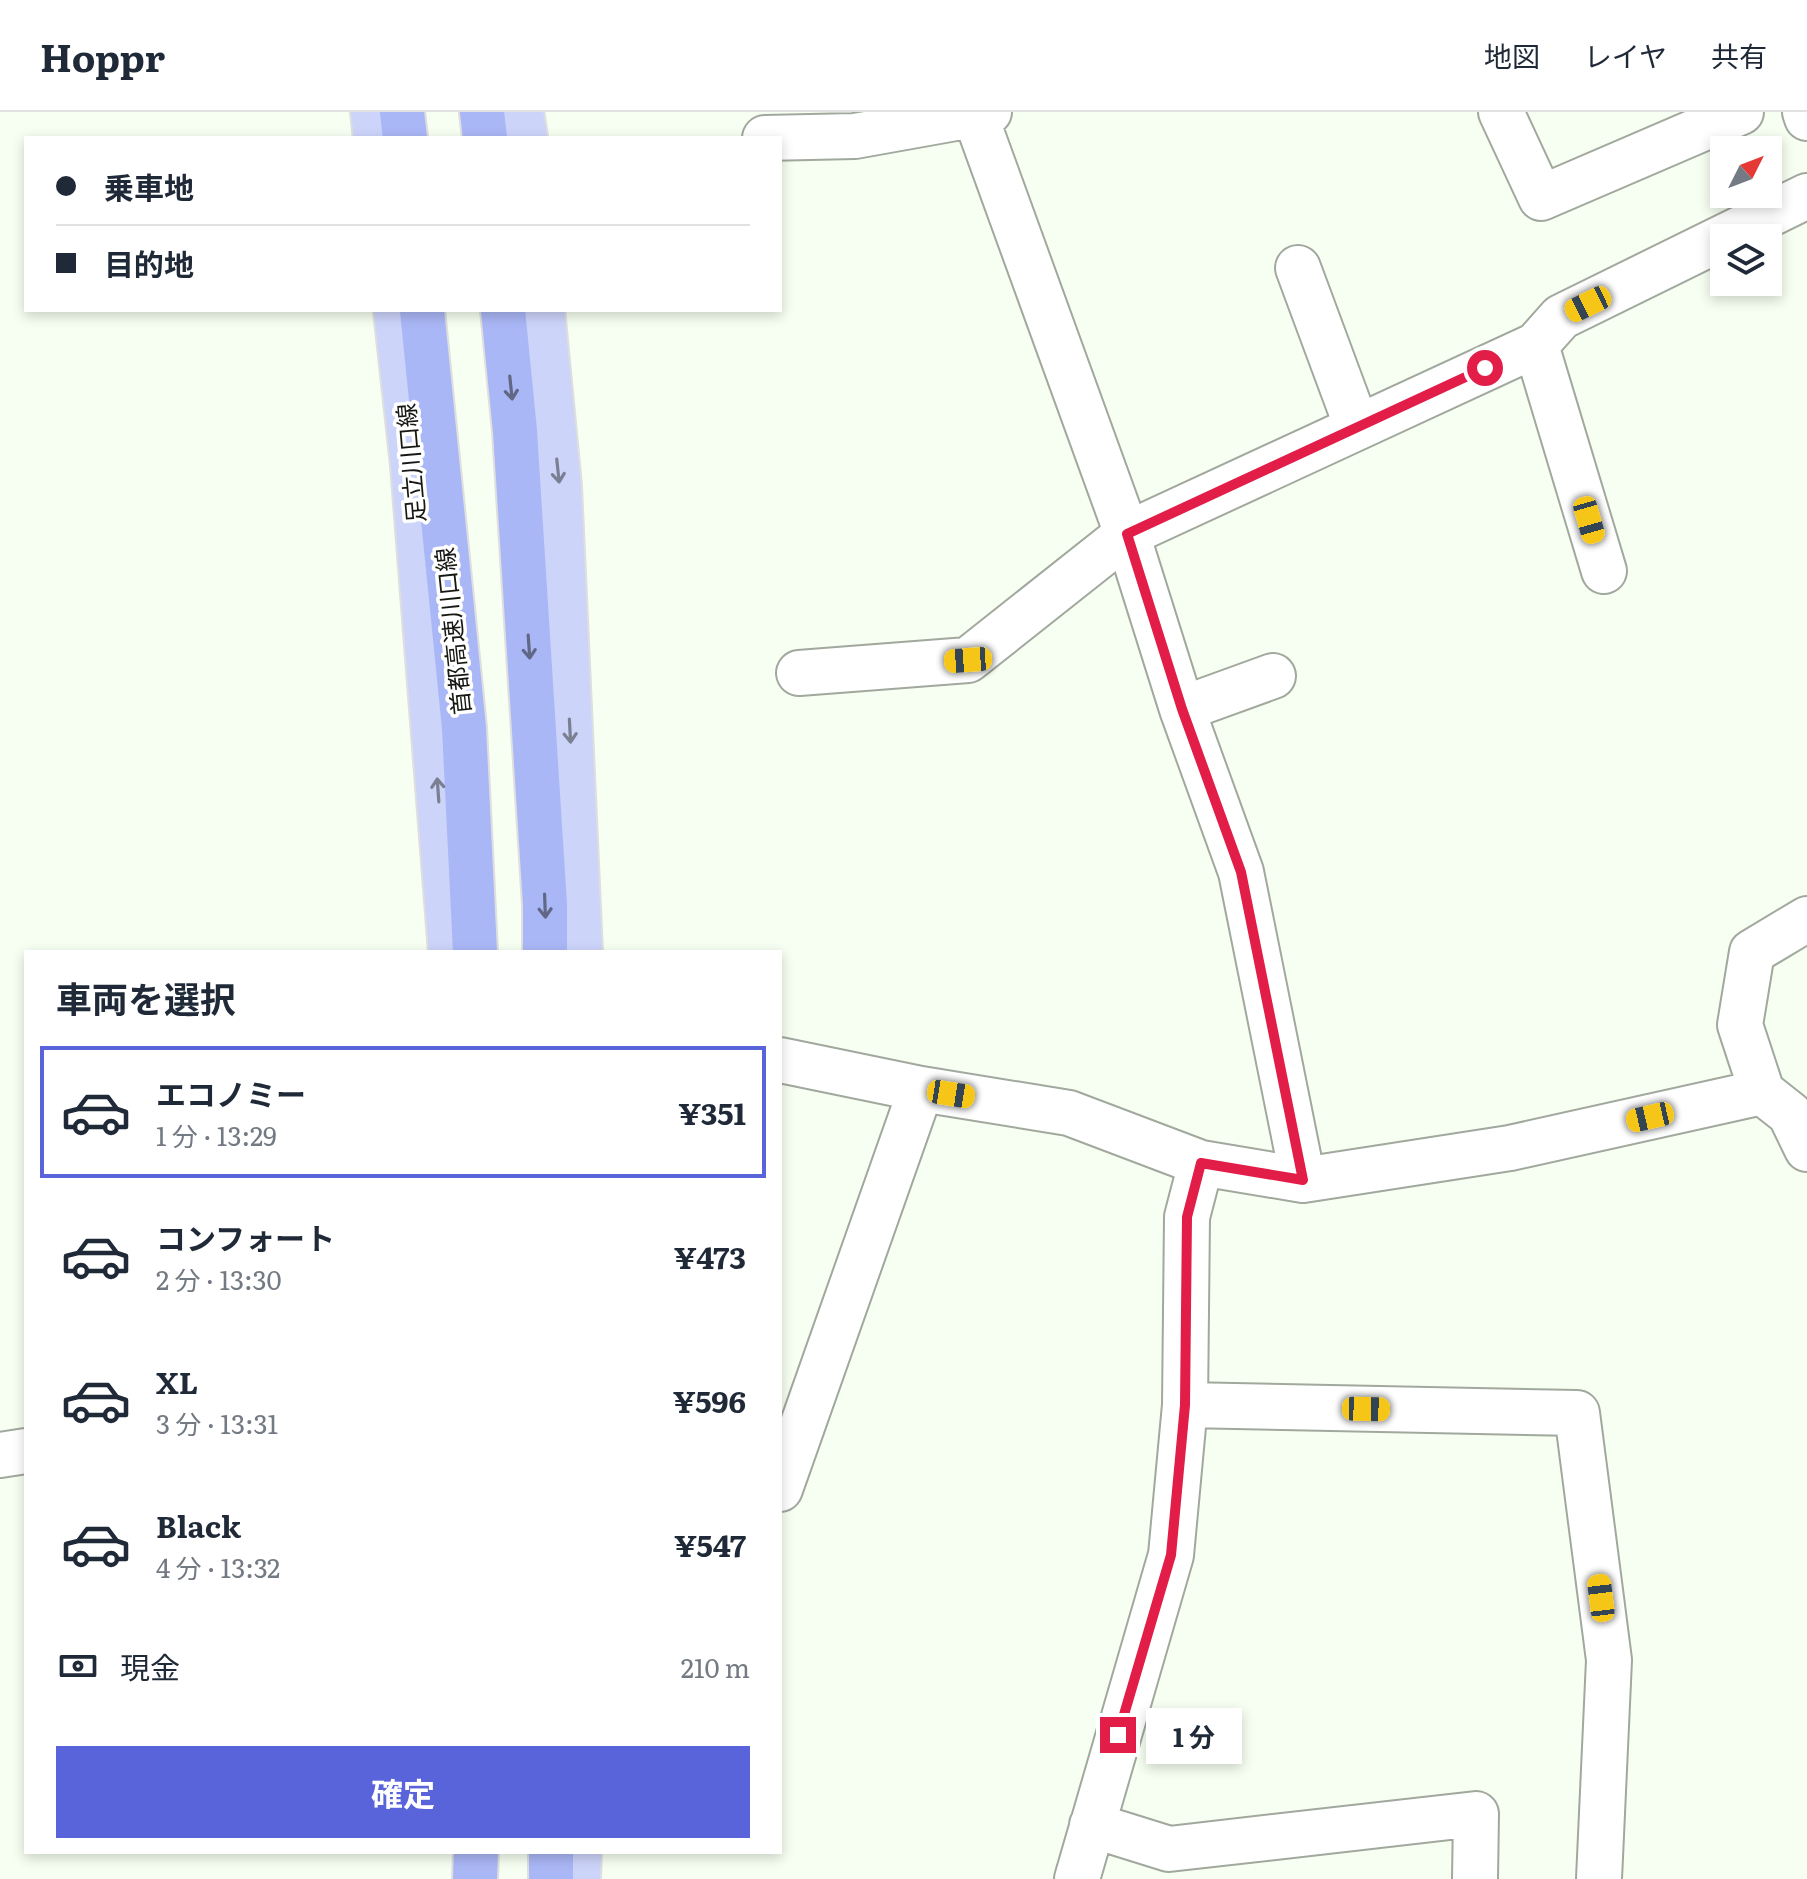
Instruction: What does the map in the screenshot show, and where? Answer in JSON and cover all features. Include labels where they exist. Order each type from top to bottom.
[{"type":"highway","points":[[402,112],[405,136]]},
{"type":"highway","points":[[482,112],[485,136]]},
{"type":"highway","name":"首都高速川口線","points":[[422,312],[464,728],[475,950]]},
{"type":"highway","points":[[503,312],[515,431],[545,905],[545,950]]},
{"type":"highway","points":[[475,1879],[476,1854]]},
{"type":"highway","points":[[551,1854],[551,1879]]},
{"type":"main road","points":[[373,112],[376,136]]},
{"type":"main road","points":[[521,112],[525,136]]},
{"type":"main road","name":"足立川口線","points":[[396,312],[413,465],[451,950]]},
{"type":"main road","points":[[542,312],[559,486],[580,950]]},
{"type":"main road","points":[[455,1879],[456,1854]]},
{"type":"main road","points":[[578,1879],[579,1854]]},
{"type":"street","points":[[1501,112],[1541,198],[1741,112]]},
{"type":"street","points":[[1805,112],[1807,118]]},
{"type":"street","points":[[778,136],[853,124],[982,113],[1127,534],[1182,709],[1241,872],[1303,1180]]},
{"type":"street","points":[[799,673],[968,660],[1127,534],[1536,345],[1561,317],[1807,196]]},
{"type":"street","points":[[1298,268],[1357,427]]},
{"type":"street","points":[[1536,345],[1604,571]]},
{"type":"street","points":[[1182,709],[1273,676]]},
{"type":"street","points":[[782,1060],[921,1089],[1069,1113],[1201,1163],[1303,1180],[1510,1148],[1792,1116],[1740,1025],[1752,952],[1807,919]]},
{"type":"street","points":[[782,1483],[921,1089]]},
{"type":"street","points":[[1077,1879],[1171,1555],[1185,1405],[1187,1217],[1201,1163]]},
{"type":"street","points":[[1185,1405],[1577,1413],[1609,1660],[1599,1879]]},
{"type":"street","points":[[0,1455],[24,1451]]},
{"type":"street","points":[[1092,1825],[1169,1849],[1476,1814],[1475,1879]]},
{"type":"route","points":[[1118,1735],[1171,1555],[1185,1405],[1187,1217],[1201,1163],[1303,1180],[1241,872],[1182,709],[1127,534],[1485,368]]}]
